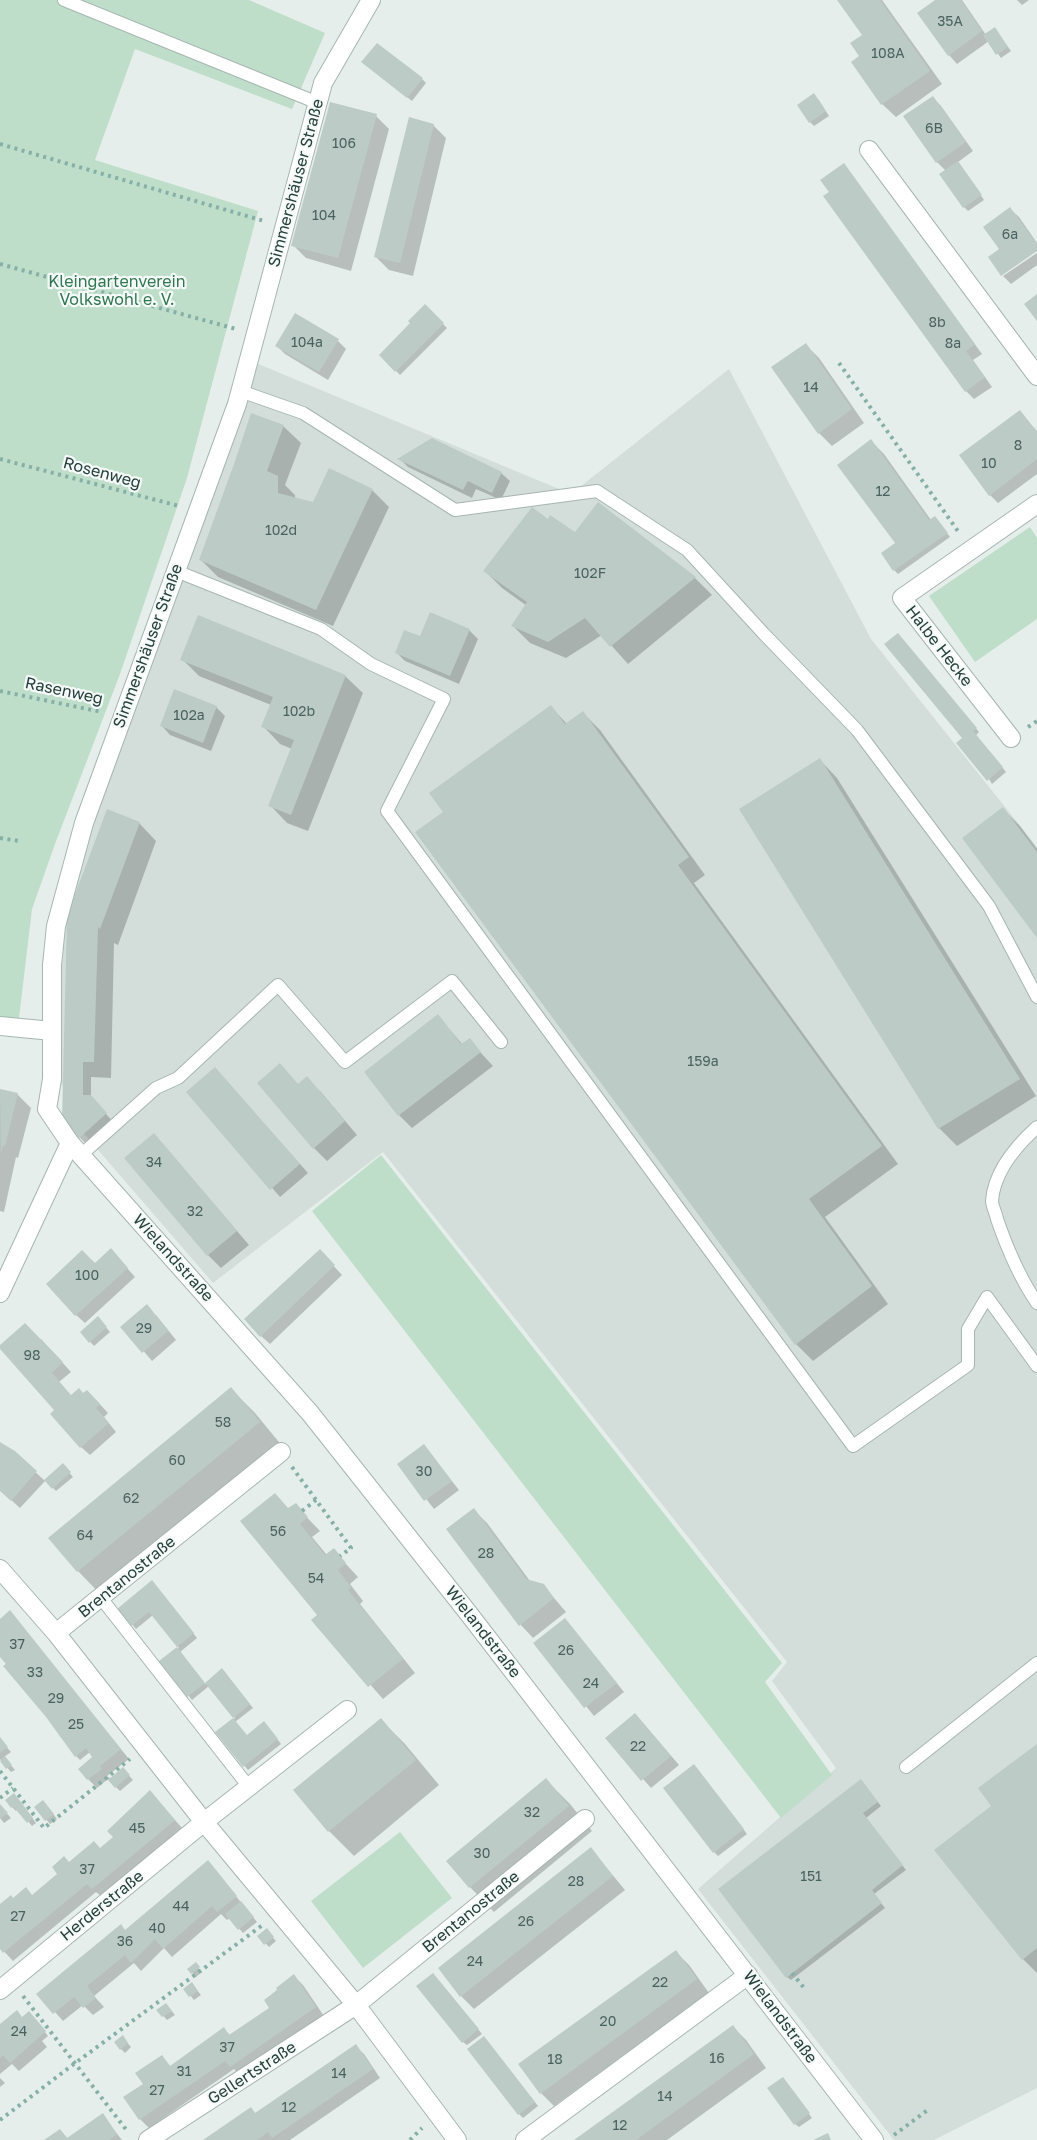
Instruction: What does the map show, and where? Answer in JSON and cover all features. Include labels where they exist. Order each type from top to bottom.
[{"type":"street","name":"Simmershäuser Straße","points":[[75,1149],[47,1109],[52,1079],[52,965],[56,926],[84,823],[240,391],[324,83],[371,0]]},
{"type":"street","points":[[869,150],[1037,376]]},
{"type":"street","name":"Halbe Hecke","points":[[1011,738],[902,598],[1037,504]]},
{"type":"street","points":[[0,1026],[52,1031]]},
{"type":"street","points":[[0,1293],[75,1149]]},
{"type":"street","name":"Wielandstraße","points":[[75,1149],[310,1413],[469,1614],[874,2140]]},
{"type":"street","name":"Brentanostraße","points":[[56,1633],[281,1452]]},
{"type":"street","points":[[0,1569],[56,1633],[204,1822],[356,2005],[457,2140]]},
{"type":"street","points":[[204,1822],[347,1710]]},
{"type":"street","name":"Brentanostraße","points":[[356,2005],[585,1819]]},
{"type":"street","name":"Herderstraße","points":[[6,1985],[204,1822]]},
{"type":"street","points":[[525,2140],[748,1975]]},
{"type":"street","name":"Gellertstraße","points":[[148,2140],[356,2005]]},
{"type":"lane","points":[[64,0],[318,104]]},
{"type":"lane","points":[[240,391],[303,412],[455,510],[597,491],[687,550],[857,730],[989,906],[1037,997]]},
{"type":"lane","points":[[176,571],[321,629],[371,664],[444,699],[387,811],[853,1446],[968,1365],[968,1329],[987,1297],[1037,1366]]},
{"type":"lane","points":[[75,1149],[156,1088],[178,1078],[278,985],[345,1062],[452,981],[501,1042]]},
{"type":"lane","points":[[1037,1127],[1010,1153],[998,1179],[992,1202],[1005,1241],[1025,1286],[1037,1303]]},
{"type":"lane","points":[[101,1598],[249,1787]]},
{"type":"lane","points":[[906,1767],[1037,1663]]},
{"type":"path","points":[[0,144],[284,227]]},
{"type":"path","points":[[0,264],[255,334]]},
{"type":"path","points":[[839,363],[971,549]]},
{"type":"path","name":"Rosenweg","points":[[0,459],[198,510]]},
{"type":"path","name":"Rasenweg","points":[[0,691],[123,716]]},
{"type":"path","points":[[0,838],[19,841]]},
{"type":"path","points":[[281,1452],[351,1548],[340,1556]]},
{"type":"path","points":[[302,1511],[316,1500]]},
{"type":"path","points":[[0,1771],[44,1828],[145,1747]]},
{"type":"path","points":[[0,1798],[13,1788]]},
{"type":"path","points":[[0,2120],[279,1914]]},
{"type":"path","points":[[792,1973],[805,1989]]},
{"type":"path","points":[[6,1985],[74,2064],[134,2140]]},
{"type":"path","points":[[886,2140],[929,2109]]},
{"type":"shaded area","points":[[256,363],[571,494],[729,369],[871,639],[1037,847],[1037,2088],[934,2140],[894,2140],[698,1889],[836,1768],[772,1681],[787,1662],[383,1152],[213,1283],[80,1129],[59,1078],[60,977],[64,922],[92,820]]},
{"type":"green space","name":"Kleingartenverein Volkswohl e. V.","points":[[0,0],[249,0],[325,33],[292,109],[135,49],[95,160],[258,211],[187,478],[120,674],[32,909],[19,1018],[0,1017]]},
{"type":"green space","points":[[1030,527],[1037,538],[1037,619],[975,662],[929,596]]},
{"type":"green space","points":[[381,1155],[782,1663],[765,1682],[832,1775],[781,1818],[312,1211]]},
{"type":"green space","points":[[400,1832],[452,1898],[363,1968],[311,1901]]},
{"type":"building","points":[[837,0],[880,0],[930,71],[881,105],[851,62],[859,56],[850,43],[862,35]]},
{"type":"building","points":[[935,0],[961,0],[982,31],[948,56],[917,13]]},
{"type":"building","points":[[995,27],[1008,47],[996,55],[983,35]]},
{"type":"building","points":[[377,43],[423,78],[407,98],[361,62]]},
{"type":"building","points":[[814,93],[826,111],[809,123],[797,105]]},
{"type":"building","points":[[933,96],[966,142],[936,163],[903,116]]},
{"type":"building","points":[[330,102],[377,114],[338,258],[291,246]]},
{"type":"building","points":[[409,117],[434,124],[400,263],[374,257]]},
{"type":"building","points":[[958,161],[982,195],[963,208],[939,174]]},
{"type":"building","points":[[844,163],[975,344],[966,351],[985,377],[965,392],[823,196],[829,192],[820,180]]},
{"type":"building","points":[[1010,207],[1037,244],[1037,251],[1001,276],[988,257],[999,249],[983,227]]},
{"type":"building","points":[[1037,294],[1037,321],[1024,304]]},
{"type":"building","points":[[425,304],[444,323],[395,372],[379,355]]},
{"type":"building","points":[[295,313],[339,339],[319,372],[275,346]]},
{"type":"building","points":[[806,343],[852,409],[818,434],[771,367]]},
{"type":"building","points":[[1020,410],[1037,432],[1037,459],[989,496],[959,455]]},
{"type":"building","points":[[251,413],[284,425],[267,471],[278,476],[278,493],[313,502],[329,468],[373,489],[316,610],[199,560]]},
{"type":"building","points":[[432,438],[502,472],[492,493],[468,481],[463,490],[397,459]]},
{"type":"building","points":[[871,439],[929,520],[935,516],[948,533],[893,571],[881,553],[895,543],[837,465]]},
{"type":"building","points":[[598,502],[696,577],[610,647],[585,618],[548,642],[511,626],[527,602],[483,571],[532,507],[548,519],[550,515],[575,532]]},
{"type":"building","points":[[430,612],[470,629],[450,676],[395,653],[404,630],[420,636]]},
{"type":"building","points":[[198,615],[346,675],[291,815],[268,806],[294,740],[261,727],[273,697],[180,660]]},
{"type":"building","points":[[898,633],[977,728],[973,731],[1003,767],[987,781],[956,743],[962,738],[884,644]]},
{"type":"building","points":[[174,689],[217,706],[203,743],[160,726]]},
{"type":"building","points":[[551,705],[565,724],[583,711],[689,857],[678,865],[882,1146],[809,1199],[872,1286],[795,1345],[415,832],[443,812],[429,793]]},
{"type":"building","points":[[820,758],[1020,1079],[938,1129],[739,809]]},
{"type":"building","points":[[1003,807],[1037,852],[1037,938],[962,838]]},
{"type":"building","points":[[107,809],[140,822],[100,929],[98,927],[94,1062],[83,1062],[83,1095],[91,1095],[107,1113],[78,1139],[62,1120],[67,916]]},
{"type":"building","points":[[438,1014],[461,1044],[470,1038],[481,1052],[398,1116],[364,1072]]},
{"type":"building","points":[[280,1063],[298,1084],[307,1076],[345,1121],[313,1149],[257,1083]]},
{"type":"building","points":[[215,1067],[300,1164],[270,1190],[186,1092]]},
{"type":"building","points":[[0,1089],[18,1093],[1,1154]]},
{"type":"building","points":[[154,1133],[237,1231],[207,1256],[124,1158]]},
{"type":"building","points":[[111,1248],[128,1268],[75,1316],[46,1284],[82,1250],[95,1263]]},
{"type":"building","points":[[320,1249],[335,1265],[260,1337],[244,1319]]},
{"type":"building","points":[[147,1304],[168,1331],[142,1353],[120,1327]]},
{"type":"building","points":[[98,1316],[107,1327],[89,1343],[80,1332]]},
{"type":"building","points":[[25,1323],[63,1362],[52,1373],[71,1395],[79,1388],[83,1393],[87,1390],[100,1404],[96,1408],[109,1423],[80,1448],[50,1414],[54,1410],[0,1349],[0,1345]]},
{"type":"building","points":[[231,1387],[260,1422],[77,1572],[48,1538]]},
{"type":"building","points":[[0,1442],[15,1451],[37,1471],[11,1501],[0,1491]]},
{"type":"building","points":[[424,1444],[452,1481],[424,1501],[397,1464]]},
{"type":"building","points":[[63,1463],[71,1472],[52,1489],[44,1480]]},
{"type":"building","points":[[275,1493],[288,1508],[296,1503],[308,1517],[300,1524],[325,1555],[334,1548],[346,1563],[338,1570],[351,1587],[348,1590],[403,1659],[368,1687],[311,1620],[317,1615],[240,1521]]},
{"type":"building","points":[[474,1508],[526,1579],[544,1584],[554,1598],[519,1626],[446,1529]]},
{"type":"building","points":[[152,1580],[194,1633],[177,1647],[149,1612],[131,1626],[117,1609]]},
{"type":"building","points":[[10,1610],[121,1749],[100,1766],[102,1769],[87,1780],[78,1769],[92,1757],[86,1748],[75,1757],[46,1717],[3,1666],[6,1664],[0,1657],[0,1619]]},
{"type":"building","points":[[565,1618],[617,1683],[584,1708],[533,1643]]},
{"type":"building","points":[[177,1647],[205,1683],[187,1697],[159,1661]]},
{"type":"building","points":[[222,1668],[250,1704],[233,1718],[205,1683]]},
{"type":"building","points":[[635,1713],[671,1756],[641,1781],[605,1738]]},
{"type":"building","points":[[233,1718],[247,1735],[264,1721],[278,1739],[243,1767],[215,1732]]},
{"type":"building","points":[[381,1718],[416,1760],[328,1832],[293,1790]]},
{"type":"building","points":[[0,1737],[8,1747],[0,1753]]},
{"type":"building","points":[[1037,1744],[1037,1948],[1022,1960],[934,1850],[991,1806],[978,1788]]},
{"type":"building","points":[[5,1756],[12,1765],[6,1769],[0,1761]]},
{"type":"building","points":[[694,1764],[744,1829],[713,1853],[663,1788]]},
{"type":"building","points":[[123,1767],[130,1775],[115,1788],[108,1780]]},
{"type":"building","points":[[546,1778],[569,1806],[469,1888],[446,1861]]},
{"type":"building","points":[[861,1779],[878,1802],[863,1813],[903,1865],[872,1890],[882,1903],[786,1978],[718,1889]]},
{"type":"building","points":[[150,1790],[175,1820],[92,1889],[87,1884],[3,1953],[0,1949],[0,1904],[11,1895],[13,1898],[26,1887],[32,1895],[57,1874],[52,1867],[64,1856],[69,1862],[94,1841],[100,1848],[113,1837],[107,1831]]},
{"type":"building","points":[[14,1793],[33,1818],[27,1823],[5,1800]]},
{"type":"building","points":[[43,1800],[54,1814],[45,1821],[34,1807]]},
{"type":"building","points":[[0,1804],[8,1813],[0,1819]]},
{"type":"building","points":[[591,1847],[613,1876],[460,1997],[438,1968]]},
{"type":"building","points":[[208,1860],[237,1896],[217,1912],[212,1906],[163,1949],[155,1939],[131,1963],[125,1955],[87,1986],[96,1998],[83,2008],[74,1997],[53,2014],[36,1994],[121,1924],[125,1930]]},
{"type":"building","points":[[241,1901],[254,1917],[238,1930],[225,1914]]},
{"type":"building","points":[[267,1928],[274,1937],[264,1945],[257,1936]]},
{"type":"building","points":[[676,1950],[697,1979],[540,2094],[518,2064]]},
{"type":"building","points":[[196,1962],[200,1967],[191,1974],[187,1969]]},
{"type":"building","points":[[433,1973],[479,2029],[462,2043],[416,1986]]},
{"type":"building","points":[[294,1974],[316,2007],[230,2067],[225,2061],[139,2120],[123,2097],[143,2084],[135,2073],[162,2055],[170,2066],[224,2027],[229,2035],[269,2008],[264,2000]]},
{"type":"building","points":[[192,1982],[198,1991],[189,1997],[183,1989]]},
{"type":"building","points":[[166,2003],[172,2011],[162,2017],[156,2010]]},
{"type":"building","points":[[17,2010],[22,2017],[29,2011],[46,2031],[10,2063],[3,2055],[0,2058],[0,2024]]},
{"type":"building","points":[[733,2025],[754,2054],[636,2140],[574,2140]]},
{"type":"building","points":[[123,2035],[128,2043],[120,2050],[114,2042]]},
{"type":"building","points":[[484,2036],[535,2102],[518,2115],[467,2049]]},
{"type":"building","points":[[356,2044],[373,2069],[272,2138],[268,2132],[257,2140],[203,2140],[251,2107],[255,2113]]},
{"type":"building","points":[[783,2077],[810,2113],[794,2125],[767,2088]]},
{"type":"building","points":[[103,2113],[117,2134],[109,2140],[44,2140],[60,2129],[67,2138]]},
{"type":"building","points":[[828,2133],[831,2140],[813,2140]]}]
